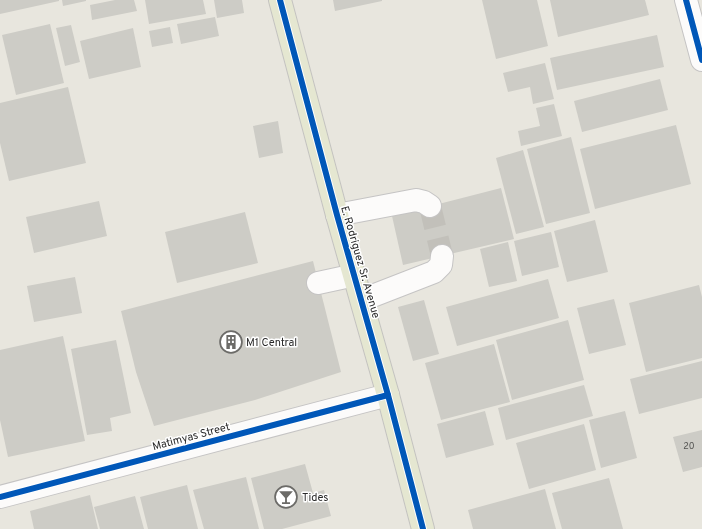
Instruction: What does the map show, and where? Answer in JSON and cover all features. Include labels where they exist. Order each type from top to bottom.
[{"type":"main road","name":"E. Rodriguez Sr. Avenue","points":[[280,0],[337,215],[388,394],[423,529]]},
{"type":"street","points":[[686,0],[702,60]]},
{"type":"street","points":[[337,215],[416,200],[424,202],[430,206]]},
{"type":"street","points":[[362,300],[434,272],[441,265],[442,256]]},
{"type":"street","points":[[318,283],[355,275]]},
{"type":"street","name":"Matimyas Street","points":[[0,497],[388,394]]},
{"type":"building","points":[[0,0],[59,0],[59,1],[0,14]]},
{"type":"building","points":[[62,0],[86,0],[86,1],[63,6]]},
{"type":"building","points":[[115,0],[134,0],[137,11],[92,20],[90,5]]},
{"type":"building","points":[[145,0],[203,0],[206,14],[149,24]]},
{"type":"building","points":[[214,0],[242,0],[244,13],[217,18]]},
{"type":"building","points":[[333,0],[382,0],[382,1],[335,11]]},
{"type":"building","points":[[482,0],[537,0],[548,46],[496,59]]},
{"type":"building","points":[[550,0],[645,0],[649,15],[558,37]]},
{"type":"building","points":[[215,17],[219,36],[181,44],[177,24]]},
{"type":"building","points":[[50,24],[64,83],[16,95],[2,35]]},
{"type":"building","points":[[71,25],[80,62],[65,66],[56,28]]},
{"type":"building","points":[[170,27],[173,43],[152,47],[149,31]]},
{"type":"building","points":[[133,28],[141,67],[89,79],[80,41]]},
{"type":"building","points":[[657,35],[664,67],[557,90],[550,58]]},
{"type":"building","points":[[545,63],[554,99],[533,104],[530,87],[508,92],[503,73]]},
{"type":"building","points":[[660,79],[668,110],[582,132],[574,101]]},
{"type":"building","points":[[68,87],[86,163],[9,181],[0,143],[0,103]]},
{"type":"building","points":[[554,104],[562,136],[521,146],[518,131],[540,126],[536,108]]},
{"type":"building","points":[[278,121],[283,153],[259,158],[253,126]]},
{"type":"building","points":[[676,125],[691,184],[595,209],[580,149]]},
{"type":"building","points":[[571,137],[590,213],[546,224],[527,149]]},
{"type":"building","points":[[523,150],[544,227],[516,234],[496,158]]},
{"type":"building","points":[[501,188],[514,239],[403,265],[392,216]]},
{"type":"building","points":[[99,201],[107,236],[34,253],[26,217]]},
{"type":"building","points":[[245,212],[258,263],[177,283],[165,232]]},
{"type":"building","points":[[595,220],[608,272],[567,282],[554,231]]},
{"type":"building","points":[[551,232],[559,267],[522,276],[514,241]]},
{"type":"building","points":[[508,242],[517,281],[489,287],[480,249]]},
{"type":"building","name":"M1 Central","points":[[313,261],[341,372],[255,400],[154,426],[136,372],[121,311]]},
{"type":"building","points":[[75,277],[82,313],[34,322],[27,286]]},
{"type":"building","points":[[548,279],[559,318],[457,346],[446,307]]},
{"type":"building","points":[[699,285],[702,297],[702,358],[646,372],[629,303]]},
{"type":"building","points":[[614,299],[626,345],[589,354],[577,308]]},
{"type":"building","points":[[424,300],[439,354],[413,361],[398,307]]},
{"type":"building","points":[[568,320],[584,380],[512,400],[496,340]]},
{"type":"building","points":[[63,336],[85,441],[8,457],[0,420],[0,350]]},
{"type":"building","points":[[116,340],[131,413],[110,418],[112,431],[87,435],[71,349]]},
{"type":"building","points":[[494,344],[510,402],[441,420],[425,363]]},
{"type":"building","points":[[702,361],[702,398],[639,414],[630,379]]},
{"type":"building","points":[[584,385],[593,416],[506,440],[498,408]]},
{"type":"building","points":[[485,411],[494,445],[446,458],[437,424]]},
{"type":"building","points":[[625,411],[637,458],[601,468],[589,420]]},
{"type":"building","points":[[584,424],[596,470],[529,489],[516,443]]},
{"type":"building","points":[[702,430],[702,467],[683,472],[673,437]]},
{"type":"building","points":[[305,464],[313,493],[324,490],[331,516],[282,529],[264,529],[251,478]]},
{"type":"building","points":[[246,477],[259,529],[204,529],[193,490]]},
{"type":"building","points":[[609,478],[623,529],[562,529],[552,493]]},
{"type":"building","points":[[187,485],[198,529],[148,529],[140,497]]},
{"type":"building","points":[[545,489],[556,529],[473,529],[468,510]]},
{"type":"building","points":[[90,495],[98,529],[34,529],[30,511]]},
{"type":"building","points":[[135,496],[144,529],[100,529],[94,507]]},
{"type":"tunnel","points":[[430,206],[442,256]]},
{"type":"cycle path","points":[[280,0],[423,529]]},
{"type":"cycle path","points":[[686,0],[702,60]]},
{"type":"cycle path","points":[[0,497],[388,395]]},
{"type":"place","name":"M1 Central","points":[[231,342]]},
{"type":"place","name":"Tides","points":[[286,497]]}]
